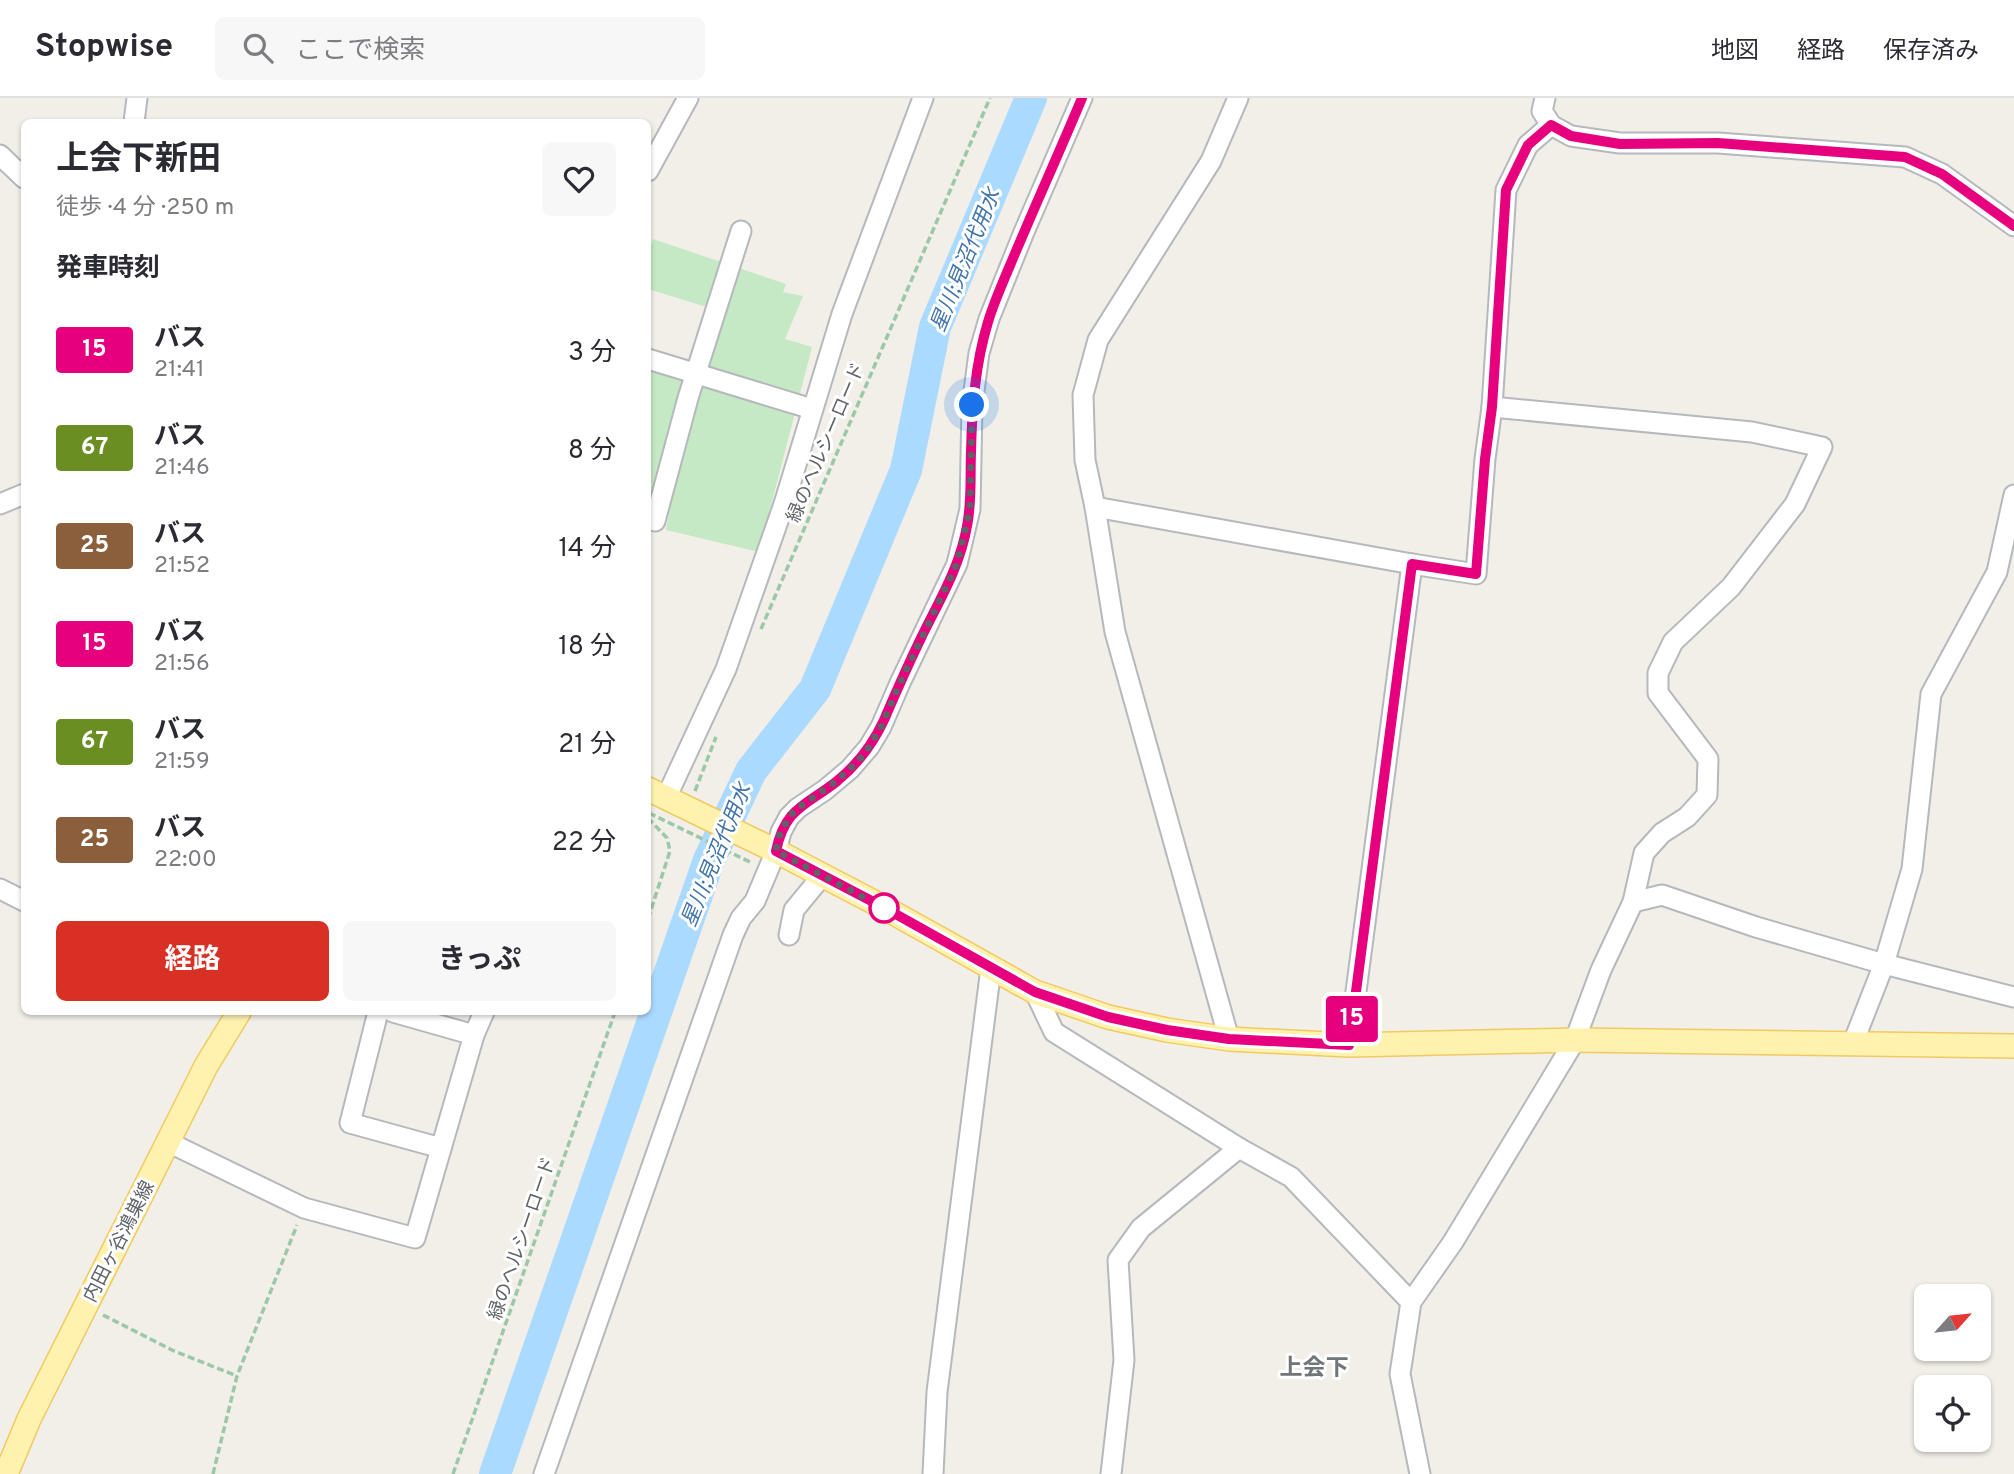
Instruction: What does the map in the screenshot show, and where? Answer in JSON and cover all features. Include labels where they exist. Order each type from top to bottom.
[{"type":"main road","points":[[653,805],[694,804],[752,839],[883,907],[1035,992],[1108,1017],[1167,1030],[1229,1039],[1349,1045],[1575,1040],[2014,1046]]},
{"type":"main road","name":"内田ヶ谷鴻巣線","points":[[6,1474],[30,1419],[206,1066],[237,1015]]},
{"type":"street","points":[[134,119],[137,98]]},
{"type":"street","points":[[651,166],[688,98]]},
{"type":"street","points":[[653,805],[726,669],[784,504],[842,314],[923,98]]},
{"type":"street","points":[[544,1474],[733,935],[741,918],[755,901],[776,851],[779,836],[789,817],[838,780],[869,747],[881,727],[957,564],[970,509],[972,405],[984,334],[1024,232],[1082,98]]},
{"type":"street","points":[[1229,1039],[1115,632],[1095,507],[1084,460],[1083,395],[1098,340],[1211,161],[1238,98]]},
{"type":"street","points":[[1545,98],[1542,111],[1551,125],[1571,136],[1620,144],[1718,143],[1905,157],[1942,174],[2014,226]]},
{"type":"street","points":[[1095,507],[1476,574],[1492,407],[1506,190],[1528,145],[1551,125]]},
{"type":"street","points":[[0,155],[21,174]]},
{"type":"street","points":[[654,521],[695,374],[741,230]]},
{"type":"street","points":[[651,360],[812,409]]},
{"type":"street","points":[[1420,1474],[1401,1374],[1411,1303],[1453,1242],[1575,1040],[1601,970],[1633,902],[1644,853],[1662,833],[1687,817],[1707,795],[1708,759],[1658,693],[1658,673],[1673,642],[1731,587],[1795,504],[1822,447],[1752,432],[1492,407]]},
{"type":"street","points":[[0,504],[21,495]]},
{"type":"street","points":[[1853,1043],[1884,964],[1912,869],[1931,694],[1997,572],[2014,495]]},
{"type":"street","points":[[1349,1045],[1412,564]]},
{"type":"street","points":[[789,935],[794,910],[822,876]]},
{"type":"street","points":[[0,889],[21,900]]},
{"type":"street","points":[[1633,902],[1662,895],[1756,927],[1884,964],[2014,997]]},
{"type":"street","points":[[933,1474],[937,1392],[991,968]]},
{"type":"street","points":[[1035,992],[1054,1032],[1239,1148],[1292,1177],[1411,1303]]},
{"type":"street","points":[[377,1015],[350,1124],[441,1148]]},
{"type":"street","points":[[404,1015],[474,1035]]},
{"type":"street","points":[[168,1142],[304,1208],[415,1238],[474,1035],[483,1015]]},
{"type":"street","points":[[1111,1474],[1124,1360],[1118,1260],[1141,1228],[1239,1148]]},
{"type":"path","name":"緑のヘルシーロード","points":[[760,632],[990,98]]},
{"type":"path","points":[[694,804],[717,735]]},
{"type":"path","points":[[653,805],[680,829],[753,864]]},
{"type":"path","points":[[651,910],[670,851],[653,805]]},
{"type":"path","name":"緑のヘルシーロード","points":[[453,1474],[614,1015]]},
{"type":"path","points":[[213,1474],[237,1376],[304,1208]]},
{"type":"path","points":[[86,1306],[174,1351],[237,1376]]},
{"type":"green space","points":[[653,239],[786,284],[783,292],[803,296],[785,339],[812,347],[759,552],[666,530],[670,507],[651,502],[651,370],[688,383],[710,308],[651,290]]},
{"type":"waterway","name":"星川;見沼代用水","points":[[495,1474],[709,860],[751,771],[815,689],[906,470],[935,327],[1031,98]]},
{"type":"bus line","name":"15","points":[[1082,98],[1024,232],[984,334],[972,405],[970,509],[957,564],[881,727],[869,747],[838,780],[789,817],[779,836],[776,851],[1035,992],[1108,1017],[1167,1030],[1229,1039],[1349,1045],[1412,564],[1476,574],[1492,407],[1506,190],[1528,145],[1551,125],[1571,136],[1620,144],[1718,143],[1905,157],[1942,174],[2014,226]]},
{"type":"district","name":"上会下","points":[[1314,1367]]},
{"type":"route","points":[[884,908],[776,851],[779,836],[789,817],[838,780],[869,747],[944,594],[957,564],[970,509],[972,405]]}]
